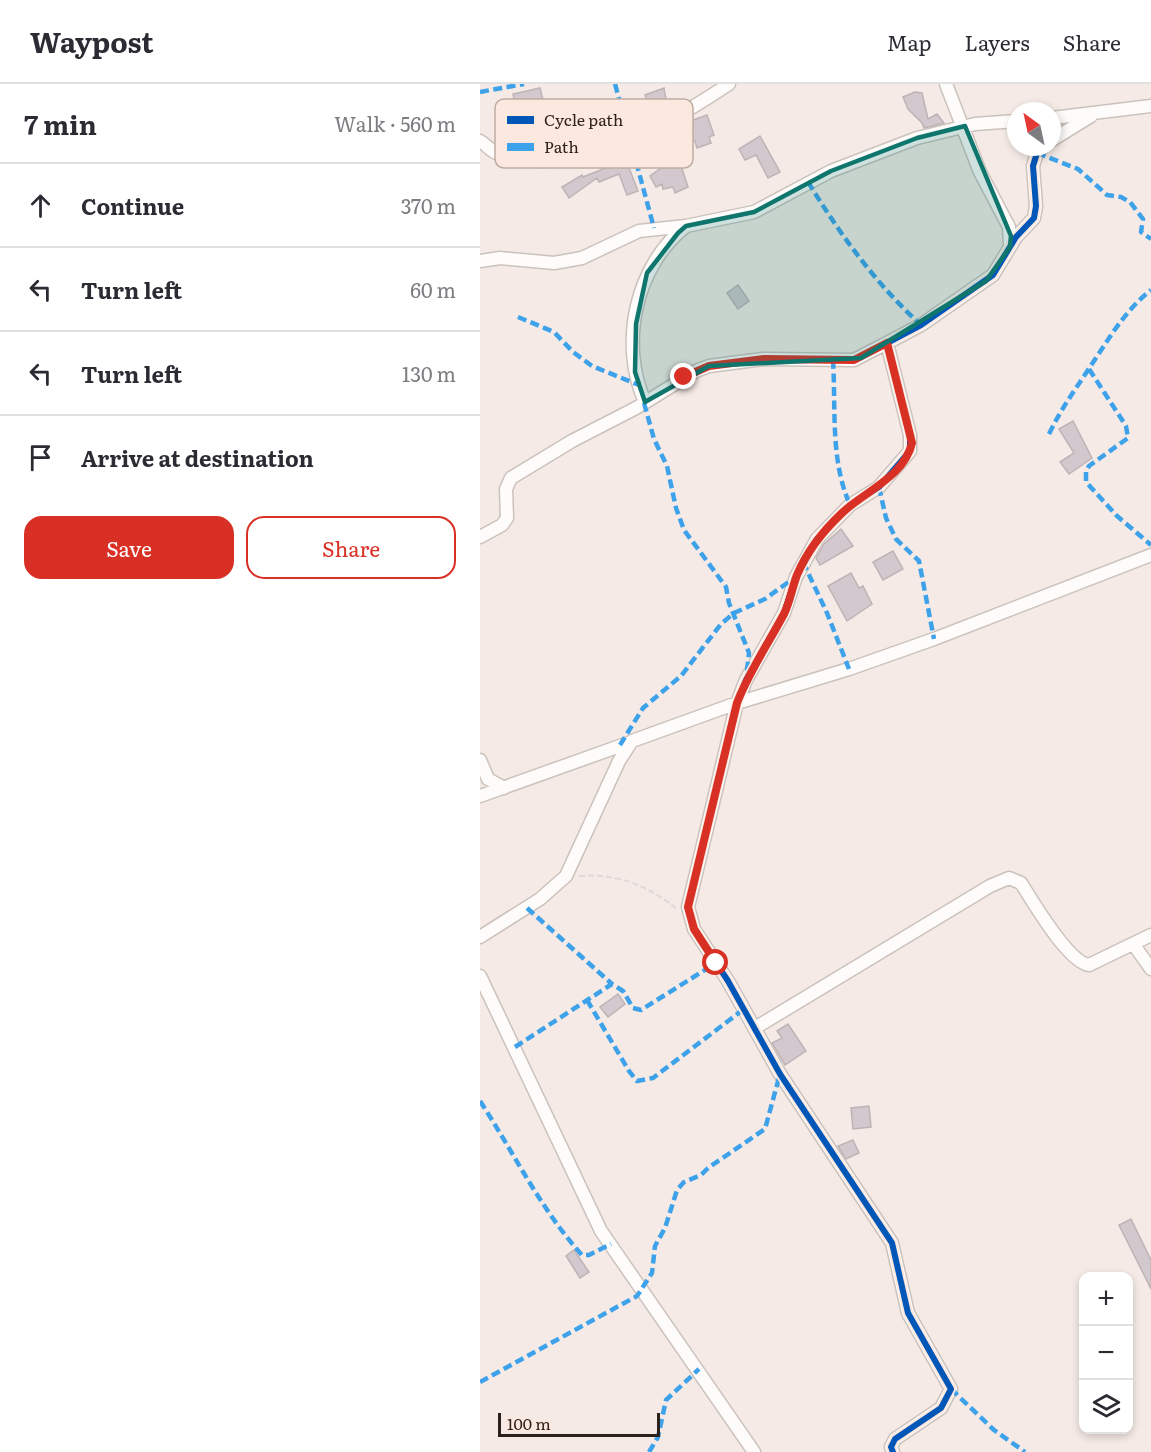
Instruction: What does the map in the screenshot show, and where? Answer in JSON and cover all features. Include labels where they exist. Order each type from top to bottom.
[{"type":"street","points":[[693,105],[729,84]]},
{"type":"street","points":[[946,84],[980,172],[1009,227],[1010,247]]},
{"type":"street","points":[[1061,117],[1151,106]]},
{"type":"street","points":[[1061,134],[1097,112]]},
{"type":"street","points":[[480,261],[496,258],[538,263],[570,261],[595,253],[639,231],[686,226],[754,212],[831,171],[917,138],[964,126],[1007,122]]},
{"type":"street","points":[[480,141],[495,152]]},
{"type":"street","points":[[480,537],[502,525],[507,518],[506,489],[511,478],[572,441],[645,402],[684,377],[709,366],[764,359],[854,360],[921,325],[986,280],[1034,218],[1036,206],[1033,166],[1036,156]]},
{"type":"street","points":[[645,402],[634,361],[638,300],[654,261],[669,240],[686,226]]},
{"type":"street","points":[[887,343],[910,435],[910,451],[879,487],[850,506],[817,539],[796,577],[784,613],[746,680],[737,703],[689,900],[690,920],[798,1103],[892,1244],[908,1313],[951,1389],[940,1408],[895,1439],[889,1450]]},
{"type":"street","points":[[480,796],[737,703],[849,669],[934,639],[1151,555]]},
{"type":"street","points":[[480,937],[540,899],[566,876],[619,761],[632,741]]},
{"type":"street","points":[[480,760],[488,779],[504,788]]},
{"type":"street","points":[[755,1028],[1000,880],[1009,878],[1021,883],[1071,953],[1083,964],[1089,965],[1151,935]]},
{"type":"street","points":[[1134,945],[1151,969]]},
{"type":"street","points":[[480,976],[602,1230],[754,1452]]},
{"type":"path","points":[[566,876],[588,875],[630,881],[660,895],[690,920]]},
{"type":"highlighted area","points":[[965,126],[1011,236],[1010,247],[986,281],[861,358],[709,366],[645,402],[635,372],[636,324],[647,273],[686,226],[754,212],[831,171],[917,138]]},
{"type":"building","points":[[540,88],[543,99],[514,99],[513,94]]},
{"type":"building","points":[[664,88],[666,99],[646,99],[645,95]]},
{"type":"building","points":[[915,92],[922,93],[928,119],[937,114],[944,123],[924,128],[908,109],[903,97]]},
{"type":"building","points":[[707,115],[714,135],[709,137],[711,143],[697,148],[695,141],[693,142],[693,120]]},
{"type":"building","points":[[760,136],[780,172],[768,178],[756,155],[745,160],[739,149]]},
{"type":"building","points":[[606,168],[629,168],[638,191],[627,195],[619,174],[599,182],[597,178],[569,198],[562,187],[582,175],[583,177]]},
{"type":"building","points":[[661,168],[682,168],[688,187],[675,193],[673,187],[663,189],[662,184],[656,187],[650,176]]},
{"type":"building","points":[[738,285],[749,301],[738,309],[727,293]]},
{"type":"building","points":[[1073,421],[1092,458],[1069,474],[1060,462],[1074,453],[1059,429]]},
{"type":"building","points":[[841,529],[853,546],[820,565],[816,558],[824,544]]},
{"type":"building","points":[[893,551],[903,569],[883,580],[873,562]]},
{"type":"building","points":[[851,573],[859,588],[863,586],[872,604],[847,621],[828,586]]},
{"type":"building","points":[[618,994],[625,1004],[608,1017],[600,1007]]},
{"type":"building","points":[[788,1024],[806,1051],[785,1065],[772,1043],[782,1038],[777,1031]]},
{"type":"building","points":[[869,1106],[871,1127],[853,1129],[851,1108]]},
{"type":"building","points":[[853,1140],[859,1153],[846,1159],[838,1146]]},
{"type":"building","points":[[1131,1219],[1151,1260],[1151,1289],[1119,1225]]},
{"type":"building","points":[[574,1250],[589,1272],[580,1278],[566,1256]]},
{"type":"marked path","points":[[480,92],[524,84]]},
{"type":"marked path","points":[[615,84],[619,99]]},
{"type":"marked path","points":[[1045,156],[1078,169],[1107,195],[1121,197],[1130,202],[1143,219],[1141,232],[1151,239]]},
{"type":"marked path","points":[[638,168],[654,228]]},
{"type":"marked path","points":[[808,182],[873,275],[921,325]]},
{"type":"marked path","points":[[1049,434],[1067,401],[1116,327],[1132,307],[1151,290]]},
{"type":"marked path","points":[[518,317],[554,332],[573,352],[592,366],[639,385]]},
{"type":"marked path","points":[[833,360],[835,434],[839,470],[850,505]]},
{"type":"marked path","points":[[1089,369],[1126,426],[1128,438],[1089,466],[1086,471],[1086,482],[1117,516],[1151,545]]},
{"type":"marked path","points":[[644,403],[654,439],[667,466],[676,508],[684,530],[726,587],[729,603],[749,653],[747,671]]},
{"type":"marked path","points":[[879,487],[886,518],[896,539],[919,561],[934,639]]},
{"type":"marked path","points":[[803,562],[827,613],[849,669]]},
{"type":"marked path","points":[[620,745],[643,708],[681,676],[721,624],[734,613],[765,599],[794,578]]},
{"type":"marked path","points":[[527,908],[612,984]]},
{"type":"marked path","points":[[515,1047],[612,984],[623,991],[633,1008],[641,1010],[716,963]]},
{"type":"marked path","points":[[587,1000],[637,1081],[653,1078],[744,1009]]},
{"type":"marked path","points":[[480,1382],[637,1296],[652,1273],[655,1246],[665,1228],[677,1190],[684,1182],[701,1175],[765,1129],[780,1074]]},
{"type":"marked path","points":[[480,1101],[541,1200],[567,1238],[582,1255],[589,1255],[611,1244]]},
{"type":"marked path","points":[[649,1452],[658,1437],[666,1400],[699,1369]]},
{"type":"marked path","points":[[951,1389],[994,1430],[1025,1452]]},
{"type":"cycle path","points":[[893,1452],[891,1447],[895,1439],[941,1408],[951,1389],[908,1313],[892,1243],[780,1074],[728,981],[694,929],[688,907],[737,703],[746,680],[784,613],[796,577],[817,539],[850,505],[879,487],[910,451],[910,435],[887,343],[921,325],[993,275],[1016,237],[1034,218],[1036,206],[1033,166],[1036,156]]},
{"type":"route","points":[[684,377],[709,366],[764,359],[854,360],[887,343],[912,443],[906,458],[879,487],[841,513],[817,539],[796,577],[784,613],[746,680],[737,703],[688,907],[694,929],[716,963]]}]
